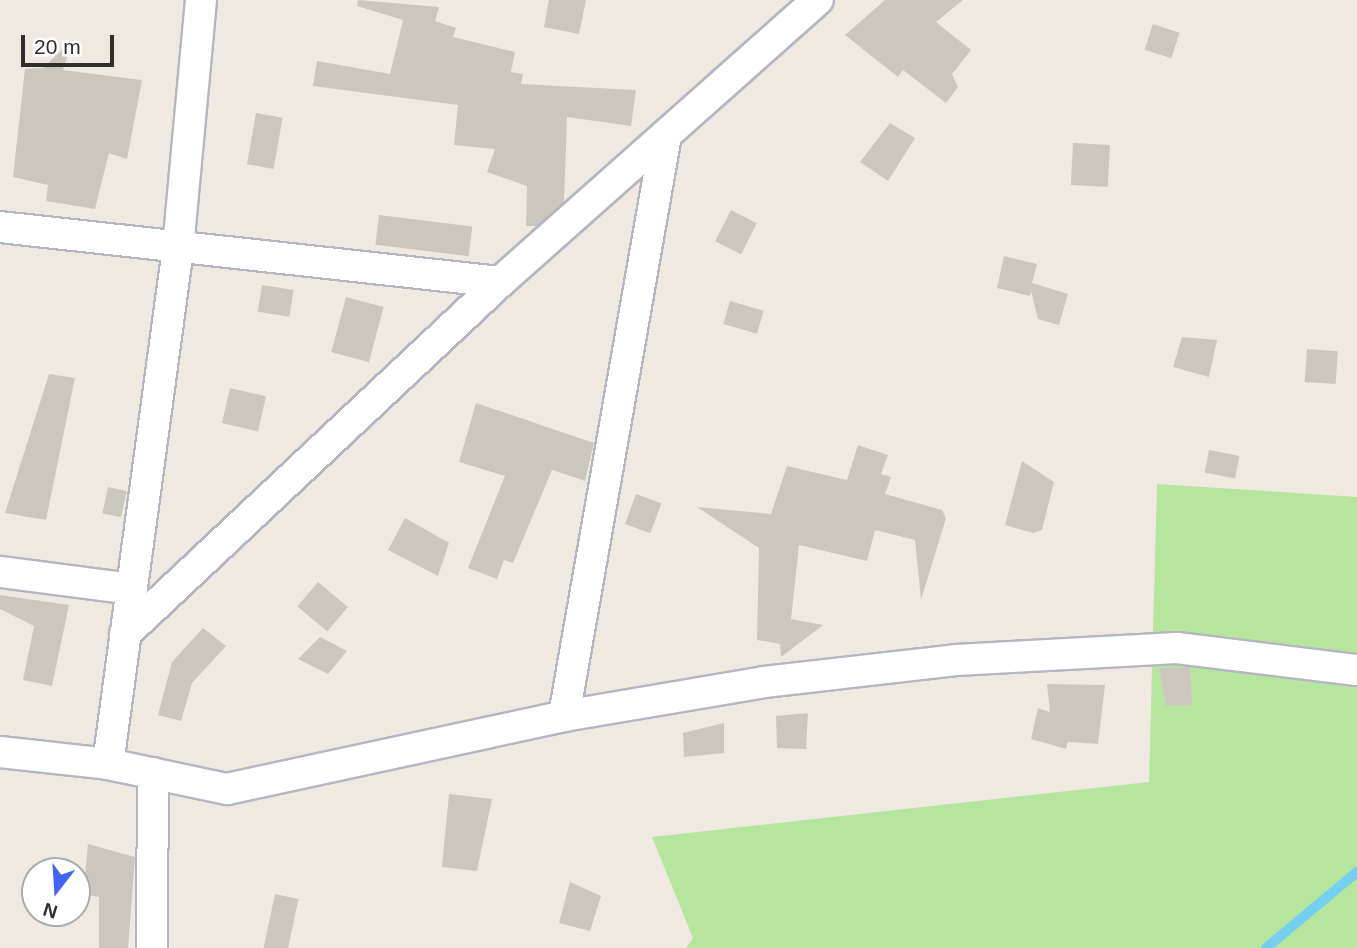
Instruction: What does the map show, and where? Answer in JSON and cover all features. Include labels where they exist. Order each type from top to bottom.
[{"type":"street","points":[[108,764],[178,248],[201,0]]},
{"type":"street","points":[[125,634],[500,282],[818,0]]},
{"type":"street","points":[[564,716],[666,135]]},
{"type":"street","points":[[0,227],[500,282]]},
{"type":"street","points":[[0,572],[132,589]]},
{"type":"street","points":[[0,752],[108,764],[227,789],[564,716],[764,681],[956,660],[1177,648],[1357,670]]},
{"type":"street","points":[[152,948],[153,773]]},
{"type":"green space","points":[[1157,484],[1357,497],[1357,948],[686,948],[693,938],[652,837],[1149,782]]},
{"type":"building","points":[[358,0],[439,7],[435,21],[456,28],[453,37],[515,52],[511,72],[523,74],[521,84],[636,90],[631,126],[567,117],[564,202],[537,226],[526,226],[527,186],[487,172],[495,149],[454,145],[458,105],[313,86],[317,61],[390,74],[403,20],[357,6]]},
{"type":"building","points":[[549,0],[586,0],[579,34],[544,27]]},
{"type":"building","points":[[885,0],[963,0],[936,22],[971,50],[952,74],[958,87],[946,103],[903,70],[898,77],[845,35]]},
{"type":"building","points":[[1153,24],[1180,33],[1171,58],[1145,50]]},
{"type":"building","points":[[73,39],[63,70],[142,80],[127,159],[109,153],[95,209],[46,201],[48,185],[13,177],[25,69],[43,68]]},
{"type":"building","points":[[256,113],[283,118],[274,169],[247,164]]},
{"type":"building","points":[[890,123],[915,138],[888,181],[860,162]]},
{"type":"building","points":[[1073,143],[1110,145],[1108,187],[1071,185]]},
{"type":"building","points":[[731,210],[757,223],[741,254],[715,241]]},
{"type":"building","points":[[379,215],[472,226],[469,256],[375,245]]},
{"type":"building","points":[[1004,256],[1037,264],[1032,283],[1068,294],[1059,325],[1038,319],[1031,291],[1030,296],[997,288]]},
{"type":"building","points":[[262,285],[294,290],[289,317],[258,312]]},
{"type":"building","points":[[346,297],[384,307],[369,362],[331,352]]},
{"type":"building","points":[[730,301],[764,311],[757,334],[723,324]]},
{"type":"building","points":[[1182,337],[1217,340],[1209,377],[1173,367]]},
{"type":"building","points":[[1307,349],[1338,351],[1336,384],[1305,382]]},
{"type":"building","points":[[49,374],[75,378],[46,520],[5,513]]},
{"type":"building","points":[[230,388],[266,396],[258,431],[222,423]]},
{"type":"building","points":[[476,403],[594,443],[585,481],[552,470],[513,563],[504,560],[497,579],[468,568],[505,476],[459,462]]},
{"type":"building","points":[[858,445],[888,455],[881,474],[891,477],[885,494],[942,510],[946,518],[921,600],[915,540],[875,530],[867,561],[799,545],[791,619],[823,625],[781,657],[780,644],[757,640],[759,548],[697,507],[771,514],[787,466],[847,480]]},
{"type":"building","points":[[1209,450],[1239,456],[1235,478],[1205,473]]},
{"type":"building","points":[[1022,461],[1054,482],[1042,530],[1033,533],[1005,525]]},
{"type":"building","points":[[108,487],[127,491],[121,517],[102,513]]},
{"type":"building","points":[[636,494],[661,503],[650,533],[625,524]]},
{"type":"building","points":[[405,518],[449,543],[438,576],[388,550]]},
{"type":"building","points":[[318,582],[348,607],[327,632],[297,607]]},
{"type":"building","points":[[0,595],[69,605],[52,686],[23,680],[34,626],[0,609]]},
{"type":"building","points":[[203,628],[226,646],[192,683],[181,721],[158,715],[172,662]]},
{"type":"building","points":[[320,637],[347,651],[328,674],[298,659]]},
{"type":"building","points":[[1190,667],[1192,705],[1166,706],[1159,668]]},
{"type":"building","points":[[1047,684],[1105,685],[1098,744],[1068,742],[1066,749],[1031,739],[1038,708],[1050,712]]},
{"type":"building","points":[[808,713],[806,749],[777,748],[776,716]]},
{"type":"building","points":[[724,723],[724,753],[684,757],[683,733]]},
{"type":"building","points":[[449,794],[492,799],[477,871],[442,867]]},
{"type":"building","points":[[88,844],[135,857],[128,948],[99,948],[99,897],[91,896],[91,857],[87,857]]},
{"type":"building","points":[[570,882],[601,896],[590,931],[559,923]]},
{"type":"building","points":[[275,894],[298,899],[288,948],[264,948]]},
{"type":"waterway","points":[[1266,948],[1357,872]]}]
